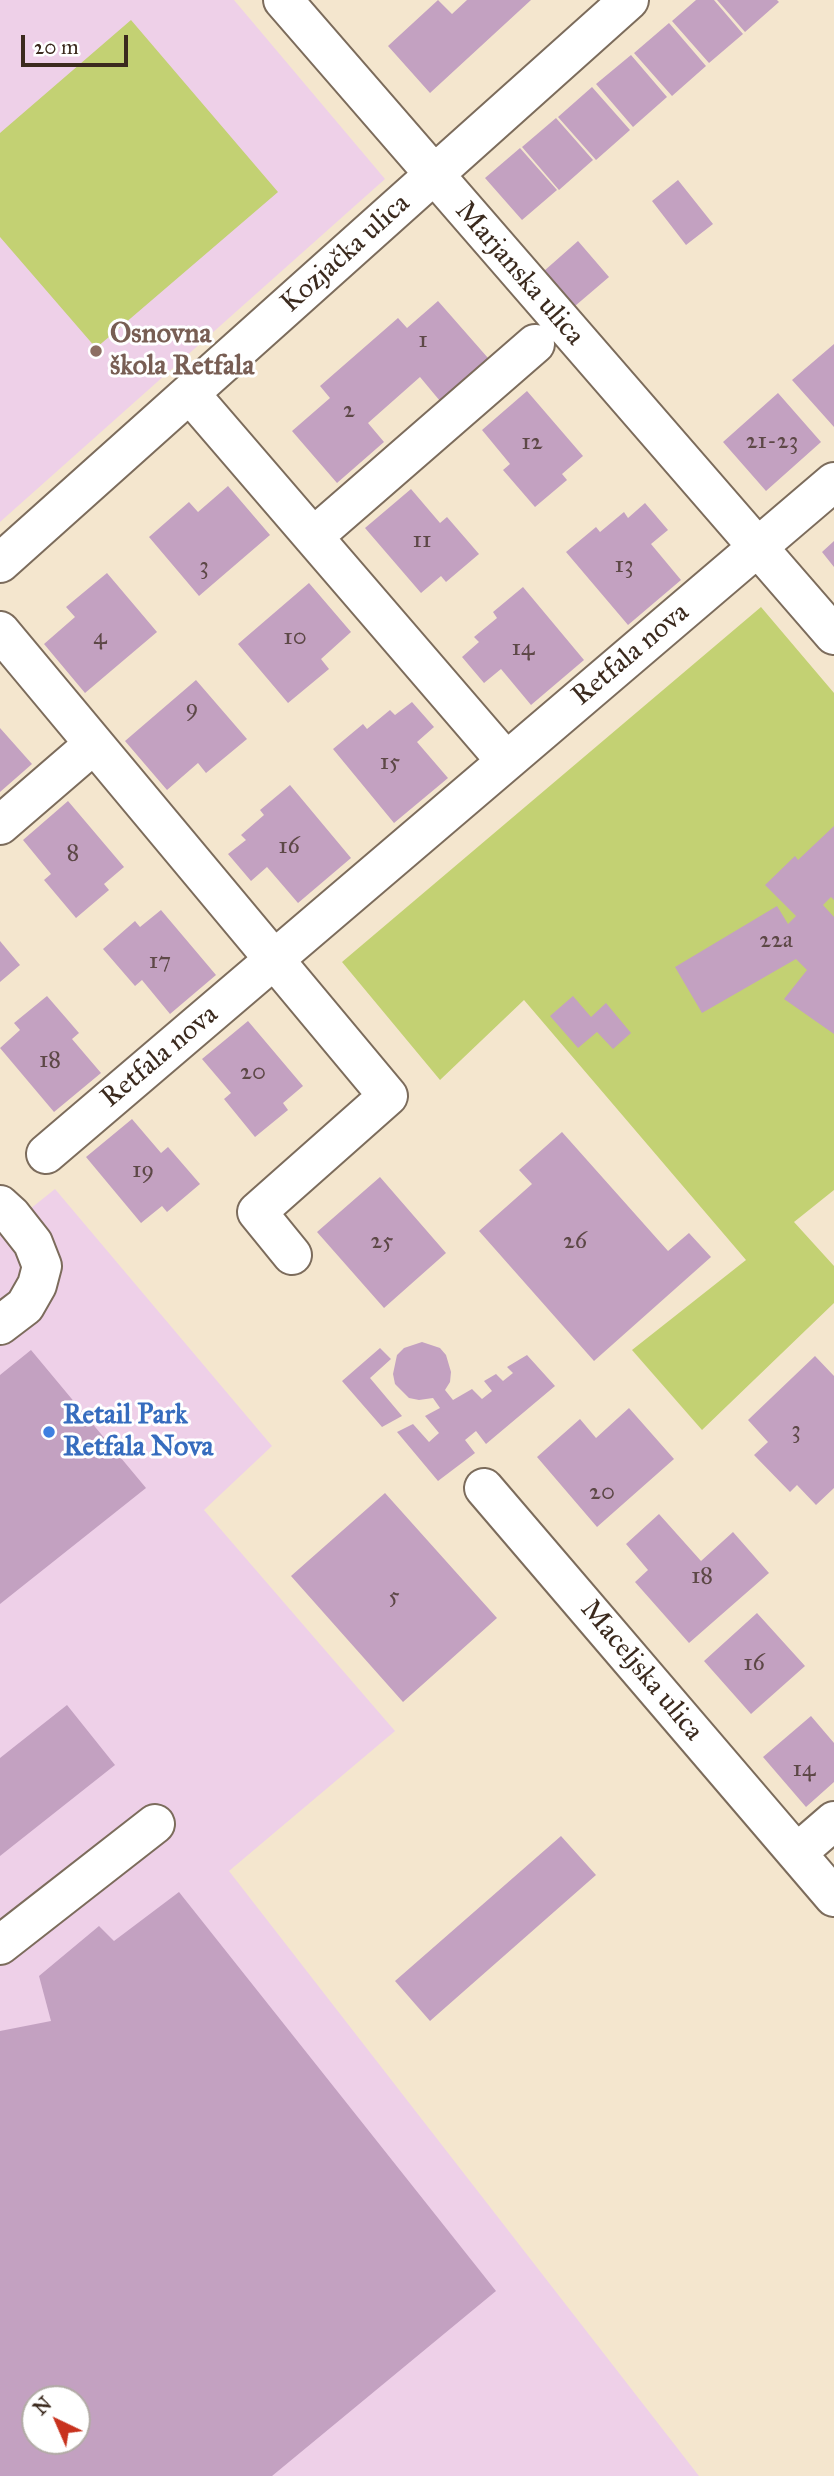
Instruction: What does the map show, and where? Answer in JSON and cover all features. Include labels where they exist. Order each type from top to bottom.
[{"type":"street","name":"Marjanska ulica","points":[[284,0],[834,635]]},
{"type":"street","name":"Kozjačka ulica","points":[[0,562],[629,0]]},
{"type":"street","points":[[313,537],[536,344]]},
{"type":"street","points":[[190,394],[506,761]]},
{"type":"street","points":[[756,548],[834,482]]},
{"type":"street","name":"Retfala nova","points":[[46,1154],[756,548]]},
{"type":"street","points":[[0,631],[388,1096],[257,1212],[292,1255]]},
{"type":"street","points":[[0,825],[94,744]]},
{"type":"street","points":[[0,1205],[33,1243],[42,1266],[37,1285],[24,1306],[0,1325]]},
{"type":"street","name":"Maceljska ulica","points":[[484,1488],[834,1897]]},
{"type":"street","points":[[797,1853],[834,1821]]},
{"type":"street","points":[[0,1945],[155,1824]]},
{"type":"shaded area","name":"Osnovna škola Retfala","points":[[0,0],[234,0],[385,179],[0,522]]},
{"type":"shaded area","points":[[55,1189],[272,1446],[204,1510],[395,1731],[229,1871],[699,2476],[0,2476],[0,1233]]},
{"type":"green space","points":[[131,20],[278,192],[96,348],[0,237],[0,133]]},
{"type":"green space","points":[[761,607],[834,693],[834,1190],[794,1222],[834,1266],[834,1303],[702,1430],[632,1350],[746,1260],[524,1000],[440,1080],[342,962]]},
{"type":"building","points":[[438,0],[452,14],[467,0],[531,0],[430,93],[388,46]]},
{"type":"building","points":[[696,0],[714,0],[743,34],[709,63],[672,21]]},
{"type":"building","points":[[717,0],[777,0],[779,2],[745,32]]},
{"type":"building","points":[[669,23],[706,66],[672,96],[634,53]]},
{"type":"building","points":[[631,55],[667,97],[633,127],[596,84]]},
{"type":"building","points":[[592,87],[630,130],[596,160],[558,117]]},
{"type":"building","points":[[556,118],[593,160],[559,190],[522,147]]},
{"type":"building","points":[[520,148],[557,190],[522,220],[485,178]]},
{"type":"building","points":[[678,180],[713,224],[686,245],[652,201]]},
{"type":"building","points":[[578,241],[609,277],[575,306],[544,271]]},
{"type":"building","points":[[438,301],[488,358],[440,401],[420,377],[368,423],[384,442],[337,483],[292,431],[330,398],[320,386],[398,318],[407,328]]},
{"type":"building","points":[[834,344],[834,427],[792,380]]},
{"type":"building","points":[[527,391],[583,456],[562,474],[567,480],[535,507],[503,470],[510,464],[482,430]]},
{"type":"building","points":[[778,393],[821,442],[766,491],[723,442]]},
{"type":"building","points":[[228,486],[270,535],[199,596],[149,537],[189,502],[198,512]]},
{"type":"building","points":[[411,489],[440,523],[447,517],[479,554],[446,582],[441,576],[421,593],[365,528]]},
{"type":"building","points":[[645,503],[668,530],[651,544],[681,580],[628,625],[566,552],[596,527],[600,532],[624,512],[628,518]]},
{"type":"building","points":[[834,541],[834,567],[822,552]]},
{"type":"building","points":[[107,573],[157,632],[85,693],[44,644],[75,617],[66,607]]},
{"type":"building","points":[[309,583],[351,632],[321,659],[329,669],[288,703],[238,644]]},
{"type":"building","points":[[523,587],[584,660],[531,705],[501,669],[484,683],[462,657],[479,642],[474,637],[497,618],[493,612]]},
{"type":"building","points":[[196,680],[247,739],[206,773],[198,763],[167,790],[125,741]]},
{"type":"building","points":[[412,702],[434,727],[417,742],[448,778],[394,823],[333,749],[363,724],[367,729],[390,710],[395,715]]},
{"type":"building","points":[[0,728],[32,764],[0,792]]},
{"type":"building","points":[[290,785],[351,858],[298,903],[267,867],[251,881],[228,854],[246,840],[241,835],[264,815],[260,810]]},
{"type":"building","points":[[68,801],[124,867],[104,884],[109,890],[76,918],[44,880],[51,874],[23,840]]},
{"type":"building","points":[[834,826],[834,900],[831,897],[823,905],[834,917],[834,1034],[784,999],[807,970],[796,959],[702,1013],[675,967],[777,906],[788,924],[796,916],[765,885],[795,856],[798,860]]},
{"type":"building","points":[[161,910],[216,975],[170,1014],[142,980],[135,986],[103,949],[135,921],[140,927]]},
{"type":"building","points":[[0,941],[20,965],[0,982]]},
{"type":"building","points":[[47,996],[79,1033],[72,1039],[101,1073],[54,1112],[0,1048],[20,1030],[14,1023]]},
{"type":"building","points":[[573,996],[591,1017],[606,1003],[631,1033],[613,1049],[597,1032],[578,1048],[550,1016]]},
{"type":"building","points":[[248,1021],[303,1086],[283,1103],[288,1110],[255,1137],[224,1099],[231,1093],[202,1059]]},
{"type":"building","points":[[132,1119],[161,1153],[168,1147],[200,1184],[167,1212],[162,1206],[141,1223],[86,1157]]},
{"type":"building","points":[[562,1132],[668,1251],[689,1233],[711,1257],[594,1361],[479,1231],[532,1184],[519,1170]]},
{"type":"building","points":[[380,1177],[446,1253],[384,1308],[317,1232]]},
{"type":"building","points":[[422,1342],[440,1348],[446,1355],[451,1372],[450,1382],[445,1390],[453,1400],[472,1389],[482,1399],[492,1391],[484,1381],[496,1374],[503,1381],[513,1373],[507,1367],[527,1355],[555,1386],[486,1444],[476,1431],[465,1440],[475,1453],[438,1481],[397,1432],[413,1424],[429,1442],[439,1433],[425,1416],[440,1408],[433,1398],[409,1398],[395,1384],[393,1374],[397,1355],[404,1348]]},
{"type":"building","points":[[380,1348],[391,1359],[370,1378],[402,1416],[382,1427],[342,1381]]},
{"type":"building","name":"Retail Park Retfala Nova","points":[[31,1350],[146,1488],[0,1604],[0,1375]]},
{"type":"building","points":[[815,1356],[834,1376],[834,1488],[816,1505],[797,1485],[790,1492],[754,1455],[768,1442],[748,1420]]},
{"type":"building","points":[[629,1408],[674,1459],[597,1527],[537,1457],[580,1419],[596,1438]]},
{"type":"building","points":[[385,1493],[497,1618],[403,1702],[291,1576]]},
{"type":"building","points":[[659,1514],[701,1561],[733,1532],[769,1573],[689,1643],[635,1582],[648,1570],[626,1544]]},
{"type":"building","points":[[757,1613],[805,1666],[751,1714],[704,1661]]},
{"type":"building","points":[[67,1705],[115,1765],[0,1856],[0,1758]]},
{"type":"building","points":[[811,1716],[834,1743],[834,1782],[806,1807],[763,1757]]},
{"type":"building","points":[[561,1836],[596,1875],[430,2021],[395,1981]]},
{"type":"building","points":[[179,1892],[496,2291],[272,2476],[0,2476],[0,2031],[51,2021],[39,1976],[99,1926],[114,1941]]},
{"type":"place","name":"Osnovna škola Retfala","points":[[96,351]]},
{"type":"place","name":"Retail Park Retfala Nova","points":[[49,1432]]}]
